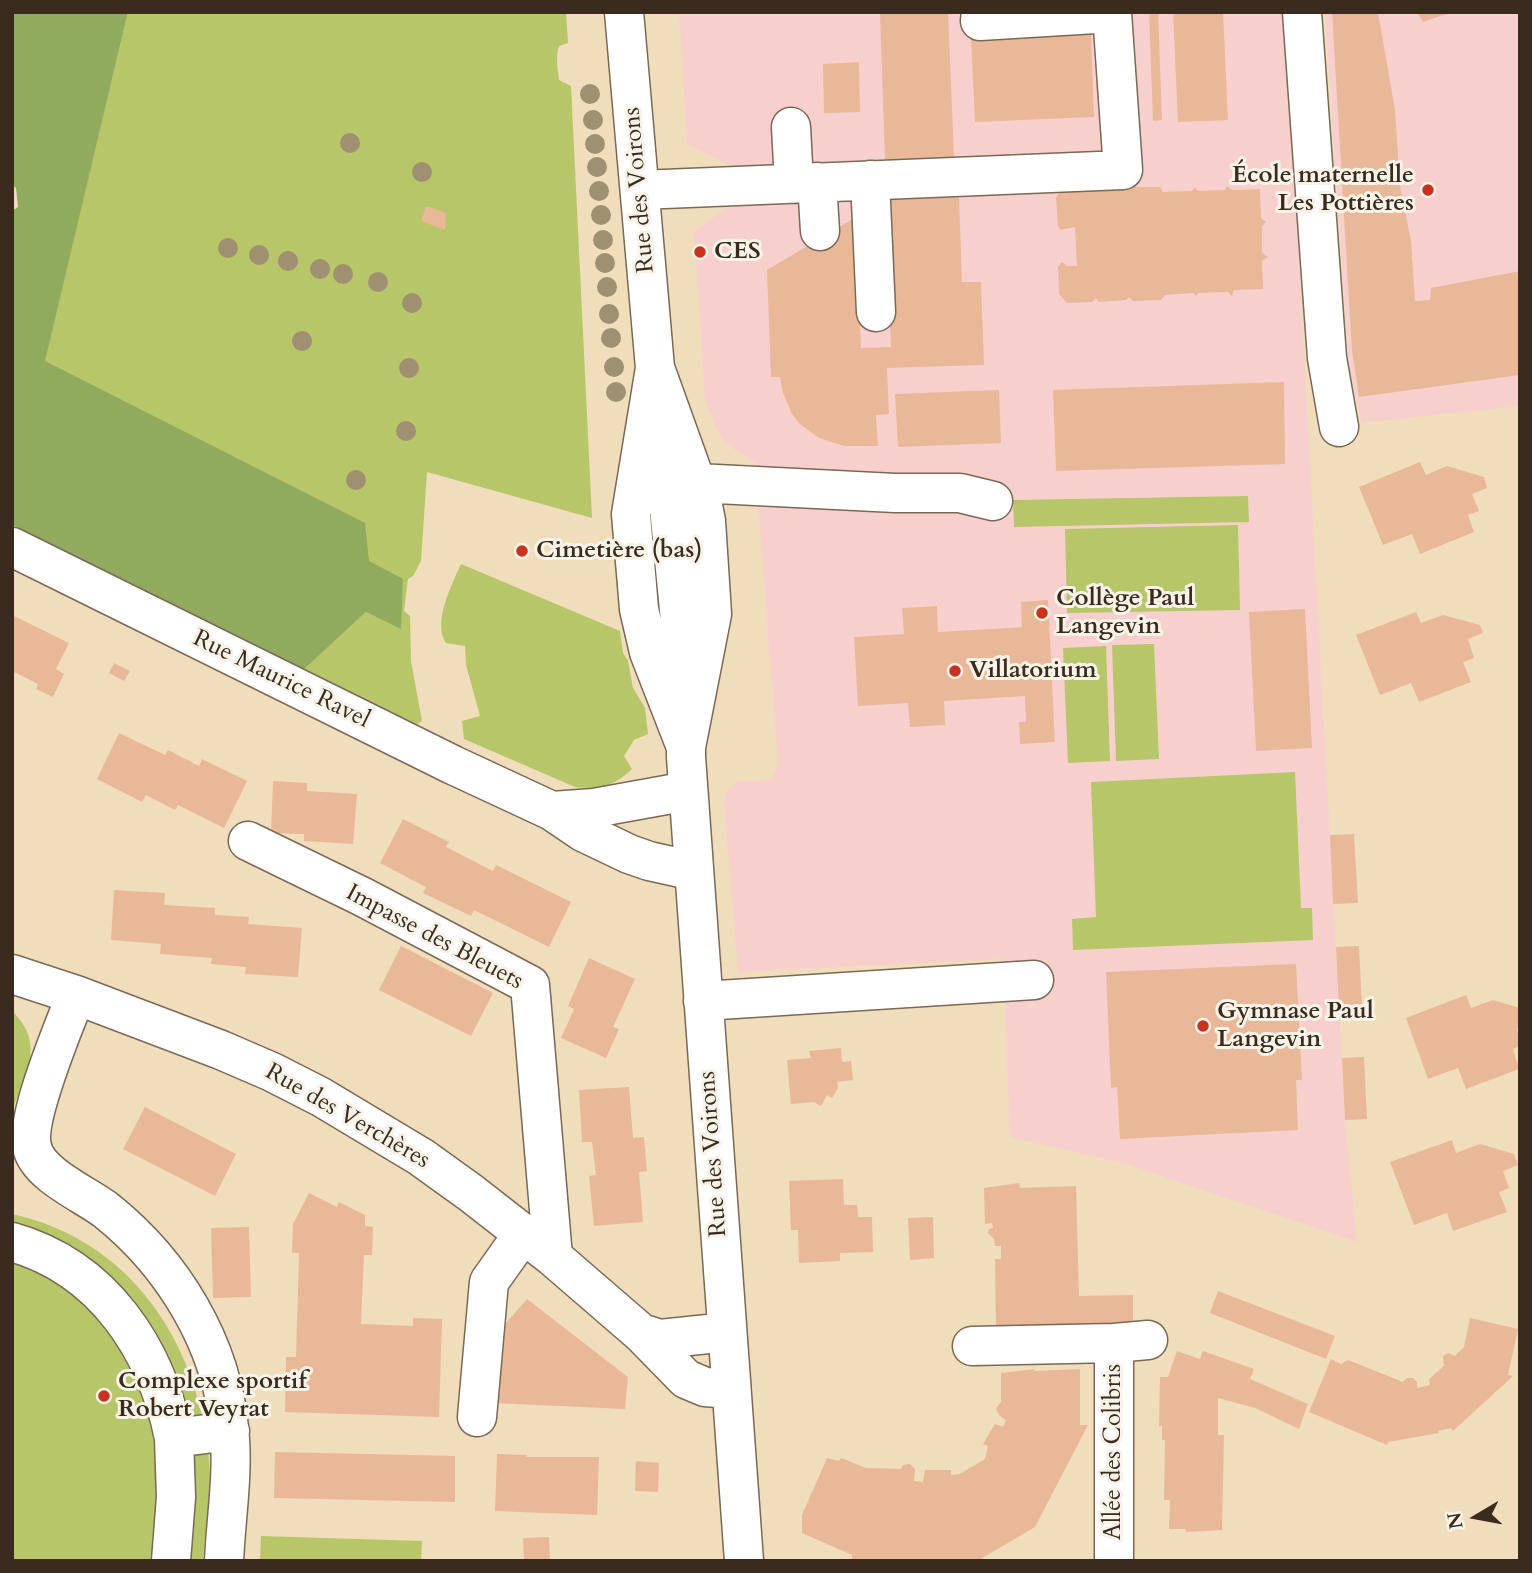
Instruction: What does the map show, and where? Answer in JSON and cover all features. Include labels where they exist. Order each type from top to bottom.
[{"type":"street","name":"Rue des Voirons","points":[[624,12],[655,368],[632,501],[631,523],[639,609],[645,638],[686,747]]},
{"type":"street","points":[[640,190],[1123,170],[1112,13],[980,21],[981,12]]},
{"type":"street","points":[[1302,12],[1326,358],[1339,427]]},
{"type":"street","points":[[791,127],[820,231]]},
{"type":"street","points":[[870,180],[876,312]]},
{"type":"street","name":"Rue des Voirons","points":[[655,368],[697,484],[706,521],[712,602],[686,747],[744,1561]]},
{"type":"street","points":[[697,484],[895,493],[960,493],[992,501]]},
{"type":"street","name":"Rue Maurice Ravel","points":[[12,547],[453,765],[552,811],[583,832],[629,854],[694,871]]},
{"type":"street","name":"Rue Maurice Ravel","points":[[552,811],[594,808],[688,791]]},
{"type":"street","name":"Impasse des Bleuets","points":[[248,841],[363,897],[530,985],[553,1257]]},
{"type":"street","name":"Rue des Verchères","points":[[12,974],[76,995],[221,1050],[321,1097],[421,1157],[553,1257],[641,1333],[686,1379],[705,1387],[731,1389]]},
{"type":"street","points":[[704,1001],[1034,980]]},
{"type":"street","points":[[76,995],[32,1119],[34,1153],[45,1170],[113,1217],[163,1269],[192,1311],[204,1334],[221,1382],[230,1431],[224,1561]]},
{"type":"street","points":[[477,1417],[489,1282],[523,1234]]},
{"type":"street","points":[[12,1242],[34,1249],[74,1271],[107,1298],[122,1315],[144,1351],[165,1398],[174,1438],[176,1497],[171,1561]]},
{"type":"street","points":[[641,1333],[660,1339],[727,1332]]},
{"type":"street","name":"Allée des Colibris","points":[[972,1346],[1131,1342],[1114,1561]]},
{"type":"street","points":[[165,1398],[221,1382]]},
{"type":"street","points":[[174,1438],[230,1431]]},
{"type":"shaded area","name":"Collège Paul Langevin","points":[[679,12],[1286,12],[1345,1120],[1357,1242],[1126,1164],[1010,1137],[1003,959],[738,972],[724,802],[726,793],[737,782],[771,780],[778,764],[755,462],[726,444],[714,424],[705,398],[696,260],[705,259],[704,245],[695,245],[693,232],[748,193],[746,173],[687,144]]},
{"type":"shaded area","name":"École maternelle Les Pottières","points":[[1325,12],[1520,12],[1520,406],[1362,423],[1349,368]]},
{"type":"green space","points":[[12,12],[128,12],[45,361],[365,523],[369,561],[403,579],[401,629],[366,612],[300,673],[12,525],[12,211],[18,207],[16,188],[12,184]]},
{"type":"green space","points":[[128,12],[566,12],[568,43],[559,46],[557,63],[559,80],[571,86],[592,518],[427,472],[421,561],[413,576],[408,579],[404,611],[410,616],[411,661],[422,721],[411,728],[300,673],[366,612],[401,628],[369,561],[44,362]]},
{"type":"green space","points":[[1248,496],[1249,522],[1014,527],[1013,500]]},
{"type":"green space","points":[[1238,525],[1240,610],[1067,613],[1065,529]]},
{"type":"green space","points":[[461,564],[620,631],[633,688],[645,708],[648,734],[634,740],[624,756],[632,769],[625,775],[606,786],[575,787],[464,739],[462,721],[480,716],[466,665],[465,646],[446,643],[441,625],[445,604]]},
{"type":"green space","points":[[1154,644],[1159,759],[1116,761],[1112,645]]},
{"type":"green space","points":[[1106,646],[1110,761],[1068,763],[1063,648]]},
{"type":"green space","points":[[1295,772],[1301,908],[1312,908],[1313,940],[1073,950],[1072,919],[1096,917],[1091,782]]},
{"type":"green space","points":[[12,1011],[22,1023],[31,1047],[27,1072],[12,1111]]},
{"type":"green space","name":"Complexe sportif Robert Veyrat","points":[[12,1214],[54,1227],[91,1247],[124,1272],[151,1303],[173,1337],[190,1375],[202,1416],[209,1459],[209,1496],[203,1561],[12,1561]]},
{"type":"green space","points":[[261,1536],[422,1541],[421,1561],[260,1561]]},
{"type":"building","points":[[880,12],[948,12],[954,158],[885,160]]},
{"type":"building","points":[[1149,12],[1158,12],[1162,120],[1153,121]]},
{"type":"building","points":[[1173,12],[1223,12],[1228,120],[1178,122]]},
{"type":"building","points":[[1332,12],[1378,12],[1395,110],[1400,186],[1411,241],[1415,301],[1430,300],[1431,288],[1520,271],[1520,375],[1359,397],[1352,351]]},
{"type":"building","points":[[1417,12],[1449,12],[1449,13],[1423,22]]},
{"type":"building","points":[[1091,34],[1094,117],[975,122],[971,39]]},
{"type":"building","points":[[859,62],[860,112],[824,113],[823,64]]},
{"type":"building","points":[[1227,186],[1232,190],[1260,189],[1261,218],[1266,222],[1262,226],[1262,253],[1268,257],[1262,261],[1263,289],[1234,290],[1232,296],[1228,292],[1198,293],[1196,296],[1193,293],[1165,295],[1161,300],[1133,301],[1129,297],[1126,300],[1099,302],[1096,298],[1092,302],[1067,303],[1059,294],[1058,267],[1062,262],[1067,266],[1077,266],[1075,227],[1060,230],[1058,226],[1056,197],[1062,189],[1088,188],[1091,193],[1094,189],[1123,188],[1125,192],[1128,187],[1160,187],[1163,192],[1192,191],[1195,187],[1198,191],[1225,190]]},
{"type":"building","points":[[959,197],[962,282],[981,282],[984,365],[887,368],[889,414],[876,415],[878,446],[844,446],[819,438],[800,424],[792,414],[780,377],[771,377],[767,270],[856,217],[861,348],[891,347],[885,200]]},
{"type":"building","points":[[426,206],[446,213],[445,230],[421,221]]},
{"type":"building","name":"CES","points":[[704,244],[705,259],[696,260],[695,245]]},
{"type":"building","points":[[1284,382],[1285,464],[1056,471],[1053,390]]},
{"type":"building","points":[[999,390],[1001,443],[898,447],[895,394]]},
{"type":"building","points":[[1420,462],[1426,475],[1447,466],[1484,477],[1487,488],[1472,494],[1479,511],[1468,515],[1474,532],[1420,554],[1412,534],[1383,545],[1359,487]]},
{"type":"building","name":"Villatorium","points":[[1048,600],[1055,742],[1020,744],[1019,722],[1026,722],[1025,696],[944,701],[945,725],[910,727],[908,703],[858,706],[854,637],[904,634],[902,608],[937,606],[938,632],[1022,627],[1021,602]]},
{"type":"building","points":[[1305,609],[1312,748],[1256,751],[1249,612]]},
{"type":"building","points":[[1416,612],[1421,623],[1443,615],[1480,625],[1483,633],[1468,639],[1474,658],[1463,662],[1471,682],[1419,702],[1411,683],[1380,695],[1356,635]]},
{"type":"building","points":[[12,615],[69,643],[56,669],[64,674],[53,697],[36,689],[38,684],[12,671]]},
{"type":"building","points":[[114,663],[130,671],[124,681],[109,673]]},
{"type":"building","points":[[119,733],[165,755],[168,750],[199,766],[202,759],[247,781],[224,828],[178,805],[175,810],[146,795],[142,802],[97,779]]},
{"type":"building","points":[[273,781],[307,783],[307,791],[357,794],[353,844],[304,841],[304,834],[271,833]]},
{"type":"building","points":[[403,819],[449,842],[446,847],[493,871],[496,865],[571,902],[549,947],[474,910],[471,916],[423,893],[426,887],[380,863]]},
{"type":"building","points":[[1354,834],[1358,903],[1333,904],[1330,835]]},
{"type":"building","points":[[114,890],[165,893],[164,905],[215,908],[215,915],[249,917],[248,924],[302,928],[298,977],[245,974],[246,967],[211,964],[212,958],[160,954],[161,944],[111,940]]},
{"type":"building","points":[[401,946],[493,993],[471,1036],[379,990]]},
{"type":"building","points":[[1359,946],[1362,1009],[1339,1010],[1336,947]]},
{"type":"building","points":[[589,958],[635,979],[613,1027],[619,1029],[606,1058],[561,1038],[574,1009],[568,1006]]},
{"type":"building","name":"Gymnase Paul Langevin","points":[[1296,964],[1302,1080],[1296,1080],[1298,1130],[1120,1139],[1117,1087],[1111,1088],[1106,972]]},
{"type":"building","points":[[1466,995],[1471,1008],[1493,1000],[1520,1008],[1520,1027],[1517,1028],[1520,1046],[1513,1049],[1519,1069],[1466,1089],[1458,1068],[1428,1079],[1406,1018]]},
{"type":"building","points":[[841,1048],[842,1062],[851,1061],[853,1080],[837,1082],[838,1088],[832,1098],[827,1095],[821,1106],[814,1102],[791,1104],[787,1060],[811,1058],[809,1051]]},
{"type":"building","points":[[1364,1057],[1367,1119],[1345,1120],[1342,1058]]},
{"type":"building","points":[[629,1087],[633,1138],[644,1137],[647,1171],[639,1172],[643,1222],[594,1226],[589,1176],[596,1175],[592,1142],[582,1142],[579,1090]]},
{"type":"building","points":[[145,1107],[236,1154],[215,1196],[123,1149]]},
{"type":"building","points":[[1452,1140],[1456,1153],[1480,1144],[1514,1154],[1518,1165],[1503,1171],[1509,1188],[1499,1192],[1507,1212],[1453,1231],[1447,1213],[1414,1225],[1390,1162]]},
{"type":"building","points":[[843,1179],[844,1205],[857,1205],[858,1217],[872,1217],[873,1252],[840,1253],[840,1261],[799,1263],[798,1230],[791,1230],[789,1181]]},
{"type":"building","points":[[1019,1183],[1020,1188],[1076,1186],[1079,1296],[1133,1295],[1133,1323],[1035,1325],[1036,1330],[996,1327],[995,1259],[1001,1259],[1001,1246],[995,1246],[994,1239],[988,1233],[989,1229],[993,1228],[992,1223],[985,1224],[984,1188]]},
{"type":"building","points":[[309,1193],[337,1207],[339,1202],[365,1215],[365,1226],[373,1227],[372,1255],[364,1255],[361,1324],[413,1326],[413,1318],[442,1319],[439,1417],[285,1412],[286,1357],[296,1357],[299,1253],[292,1253],[293,1224]]},
{"type":"building","points":[[933,1217],[934,1258],[910,1260],[908,1218]]},
{"type":"building","points":[[249,1227],[251,1297],[213,1298],[211,1228]]},
{"type":"building","points":[[1218,1291],[1335,1336],[1326,1359],[1210,1313]]},
{"type":"building","points":[[527,1299],[628,1377],[625,1409],[493,1403],[501,1323],[506,1323]]},
{"type":"building","points":[[1470,1318],[1518,1329],[1508,1375],[1513,1376],[1453,1431],[1451,1428],[1438,1431],[1439,1433],[1388,1442],[1387,1445],[1309,1412],[1331,1359],[1341,1364],[1348,1360],[1403,1382],[1407,1378],[1413,1378],[1417,1382],[1417,1388],[1430,1385],[1429,1379],[1444,1366],[1443,1356],[1448,1353],[1455,1356],[1464,1347]]},
{"type":"building","points":[[1177,1351],[1200,1359],[1203,1351],[1254,1369],[1250,1379],[1308,1404],[1299,1429],[1255,1408],[1218,1398],[1218,1435],[1224,1435],[1222,1530],[1186,1532],[1186,1529],[1169,1529],[1170,1500],[1164,1500],[1165,1440],[1162,1440],[1162,1426],[1159,1426],[1160,1377],[1168,1377]]},
{"type":"building","points":[[1035,1369],[1034,1371],[1080,1369],[1080,1425],[1088,1425],[1035,1527],[977,1561],[852,1561],[852,1555],[802,1533],[802,1515],[827,1458],[839,1461],[841,1458],[866,1468],[901,1469],[903,1465],[910,1464],[915,1469],[914,1481],[923,1482],[925,1470],[951,1470],[951,1475],[960,1474],[985,1459],[988,1446],[983,1444],[995,1424],[1003,1427],[1006,1420],[996,1409],[1001,1402],[1001,1373]]},
{"type":"building","points":[[275,1452],[455,1456],[455,1502],[274,1498]]},
{"type":"building","points":[[497,1454],[527,1455],[526,1457],[599,1457],[597,1515],[495,1511]]},
{"type":"building","points":[[636,1461],[659,1463],[658,1492],[635,1491]]},
{"type":"building","points":[[549,1537],[550,1561],[524,1561],[523,1538]]},
{"type":"place","name":"École maternelle Les Pottières","points":[[1428,190]]},
{"type":"place","name":"CES","points":[[700,252]]},
{"type":"place","name":"Cimetière (bas)","points":[[522,551]]},
{"type":"place","name":"Collège Paul Langevin","points":[[1042,613]]},
{"type":"place","name":"Villatorium","points":[[955,671]]},
{"type":"place","name":"Gymnase Paul Langevin","points":[[1203,1026]]},
{"type":"place","name":"Complexe sportif Robert Veyrat","points":[[104,1396]]}]
